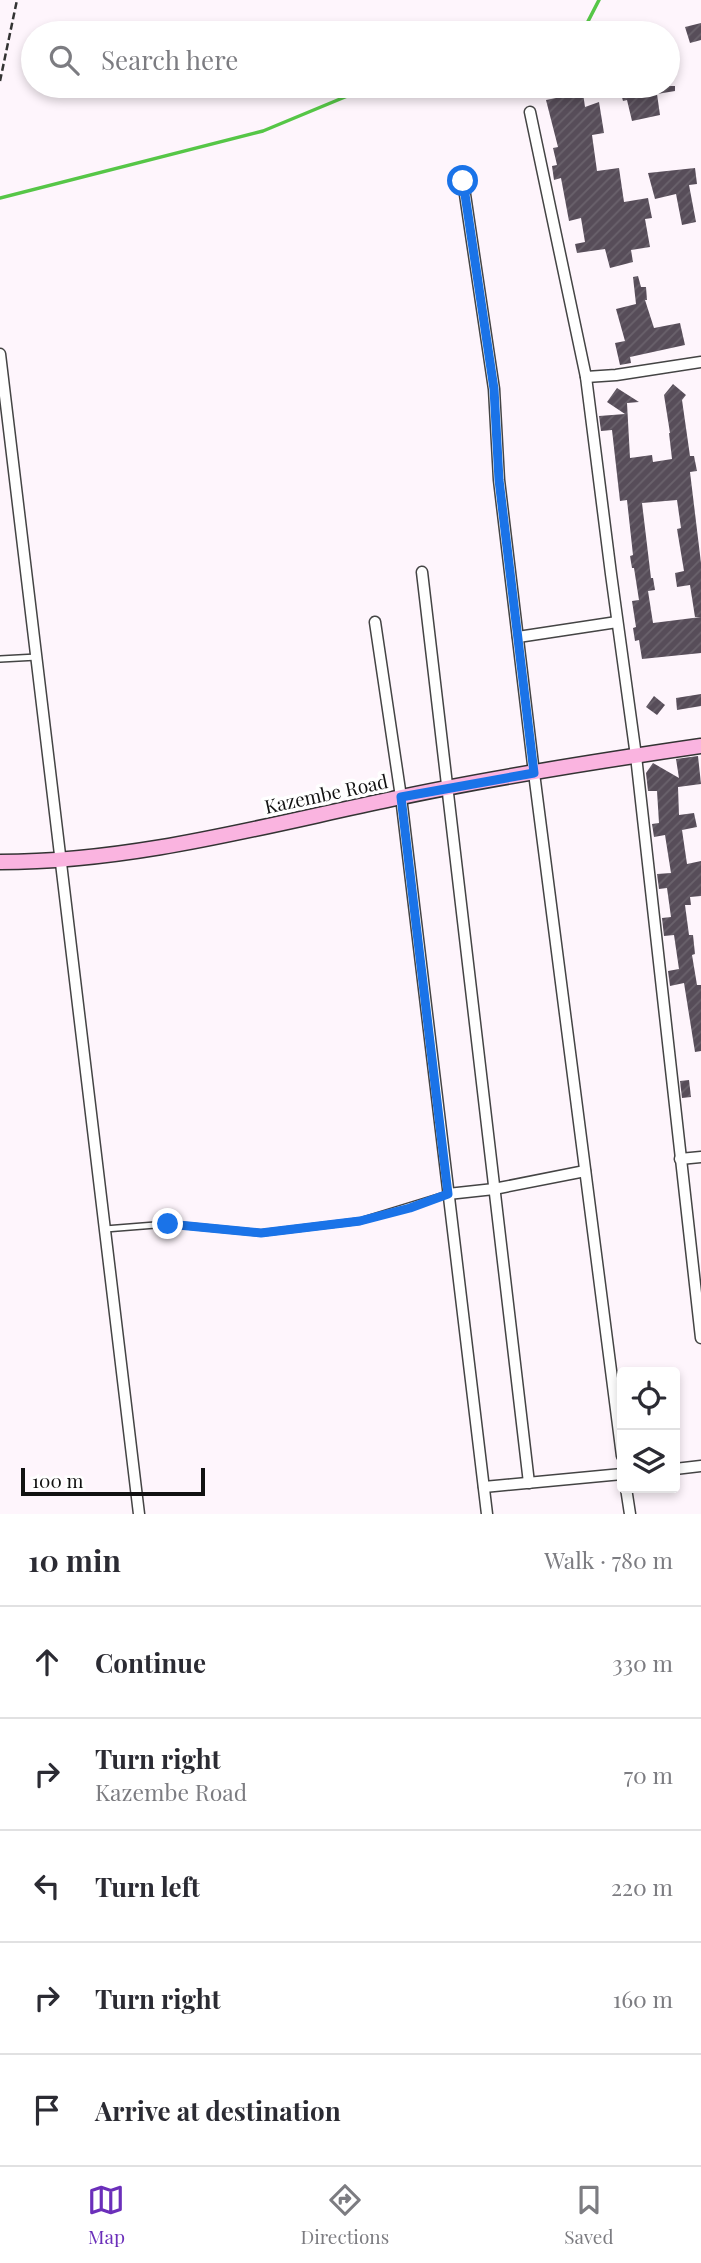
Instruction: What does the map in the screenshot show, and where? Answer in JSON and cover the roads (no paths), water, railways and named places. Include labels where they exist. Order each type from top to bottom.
[{"type":"main road","name":"Kazembe Road","points":[[0,862],[61,861],[186,843],[401,797],[701,746]]},
{"type":"street","points":[[530,112],[586,377],[636,755],[701,1338]]},
{"type":"street","points":[[463,181],[494,389],[499,480],[534,773],[619,1430]]},
{"type":"street","points":[[0,354],[139,1514]]},
{"type":"street","points":[[586,377],[701,362]]},
{"type":"street","points":[[422,572],[529,1483]]},
{"type":"street","points":[[375,622],[401,797],[488,1514]]},
{"type":"street","points":[[518,637],[617,622]]},
{"type":"street","points":[[680,1159],[701,1157]]},
{"type":"street","points":[[448,1194],[494,1189],[585,1171]]},
{"type":"street","points":[[680,1468],[701,1466]]},
{"type":"street","points":[[484,1488],[617,1474]]},
{"type":"street","points":[[627,1493],[629,1514]]},
{"type":"lane","points":[[0,659],[37,657]]},
{"type":"lane","points":[[105,1229],[168,1224],[261,1233],[360,1221],[410,1208],[448,1194]]},
{"type":"waterway","points":[[588,21],[599,0]]},
{"type":"waterway","points":[[0,198],[263,131],[343,98]]}]
